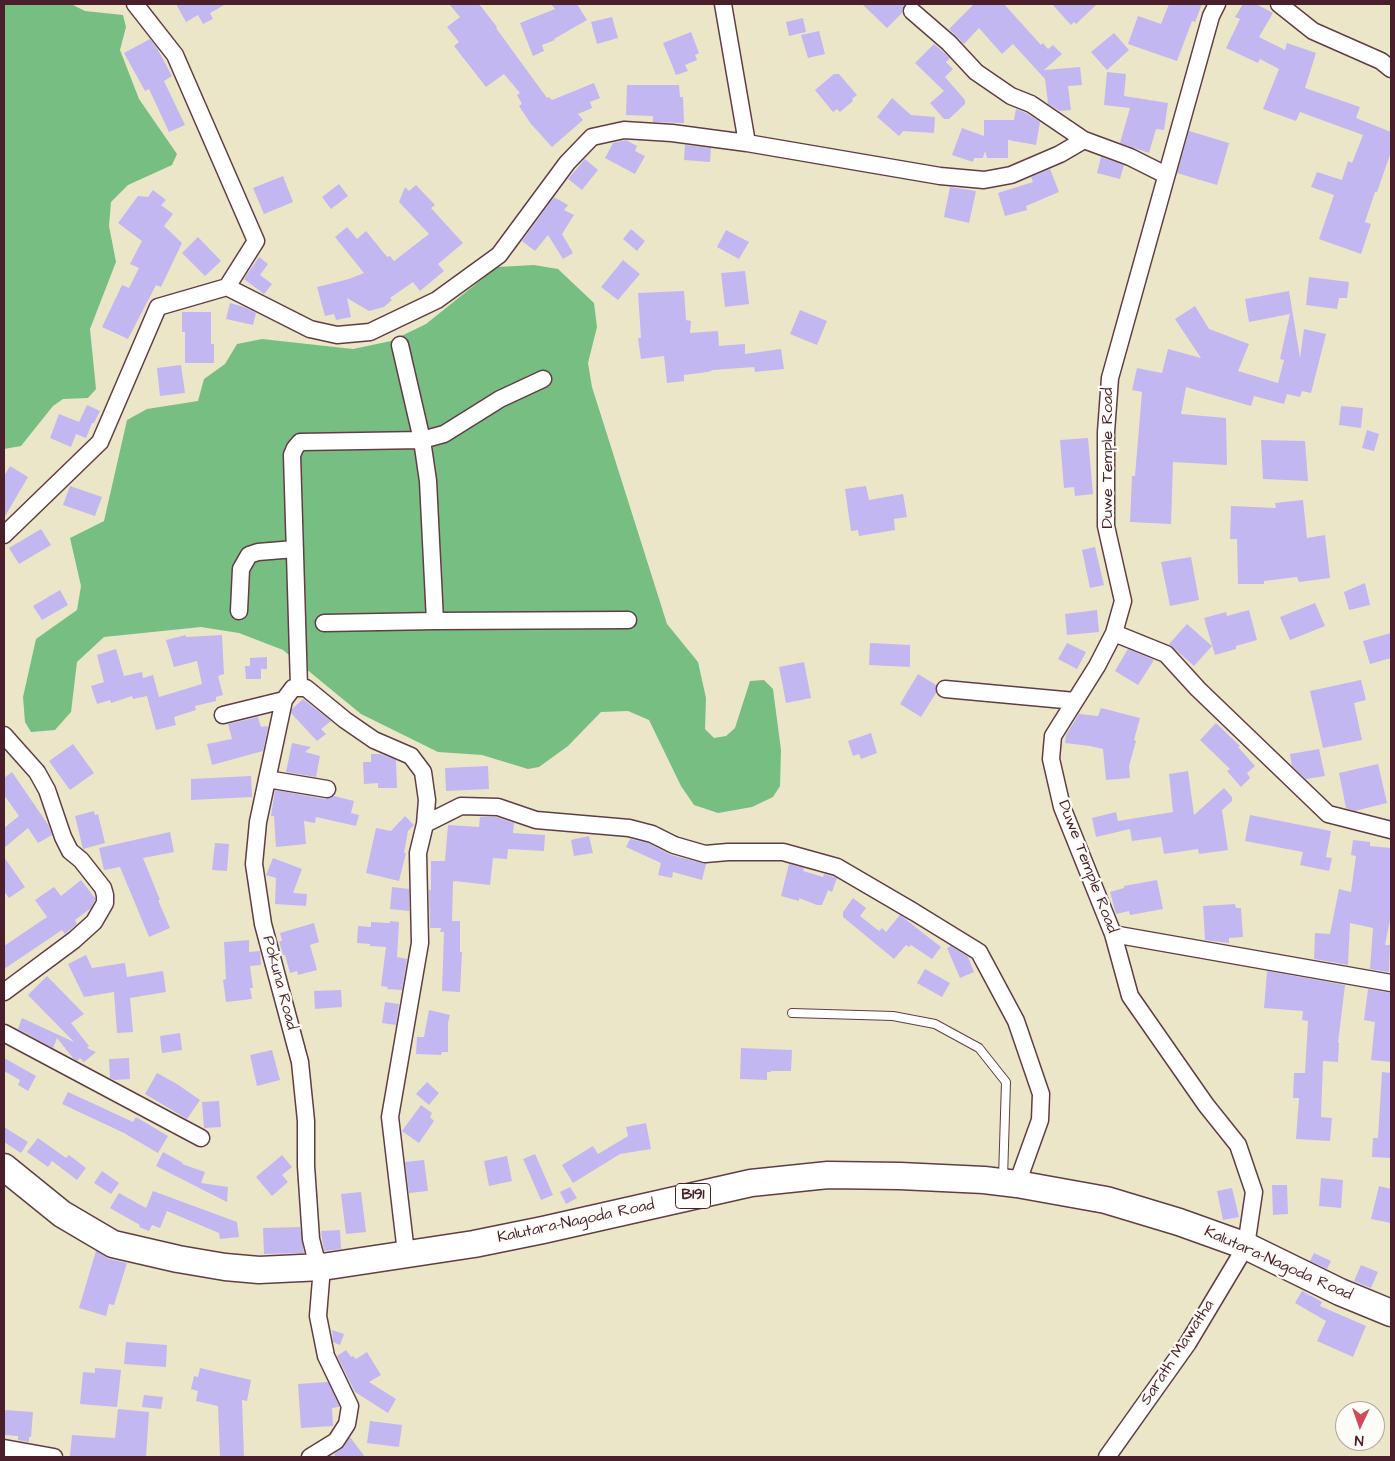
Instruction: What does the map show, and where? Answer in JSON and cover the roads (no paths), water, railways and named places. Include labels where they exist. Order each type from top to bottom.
[{"type":"main road","name":"Kalutara-Nagoda Road","points":[[4,1167],[62,1214],[113,1244],[178,1259],[225,1267],[259,1270],[322,1267],[474,1244],[751,1183],[837,1176],[900,1176],[1010,1184],[1106,1200],[1179,1222],[1246,1246],[1340,1292],[1391,1313]]},
{"type":"street","points":[[4,535],[100,442],[158,308],[227,287],[256,241],[175,55],[135,4]]},
{"type":"street","points":[[723,4],[747,142]]},
{"type":"street","name":"Duwe Temple Road","points":[[1216,4],[1211,16],[1110,378],[1106,432],[1106,526],[1123,601],[1114,633],[1075,702],[1053,736],[1051,759],[1062,807],[1113,934],[1130,996],[1206,1105],[1238,1145],[1254,1192],[1246,1246]]},
{"type":"street","points":[[1279,4],[1313,32],[1391,68]]},
{"type":"street","points":[[912,11],[949,43],[976,72],[1011,96],[1032,104],[1084,140],[1130,157],[1166,175]]},
{"type":"street","points":[[227,287],[310,329],[337,335],[370,332],[437,300],[498,255],[567,163],[592,136],[624,130],[672,133],[747,142],[940,176],[984,180],[1011,174],[1060,154],[1084,140]]},
{"type":"street","points":[[400,345],[422,440],[428,481],[435,621]]},
{"type":"street","points":[[299,687],[292,455],[295,448],[300,442],[422,440],[444,434],[500,399],[542,379]]},
{"type":"street","points":[[239,611],[241,569],[249,555],[258,552],[295,549]]},
{"type":"street","points":[[324,623],[628,620]]},
{"type":"street","points":[[1114,633],[1166,654],[1198,689],[1328,814],[1391,830]]},
{"type":"street","points":[[223,715],[284,700],[293,688],[306,688],[345,720],[374,740],[411,756],[423,772],[427,800],[418,853],[420,943],[390,1117],[406,1253]]},
{"type":"street","points":[[945,689],[1075,702]]},
{"type":"street","name":"Pokuna Road","points":[[284,700],[258,822],[254,864],[263,924],[300,1062],[306,1121],[306,1166],[311,1239],[315,1255],[322,1267]]},
{"type":"street","points":[[4,735],[37,772],[47,790],[63,837],[70,851],[81,860],[103,888],[106,895],[94,922],[74,940],[4,992]]},
{"type":"street","points":[[267,780],[327,789]]},
{"type":"street","points":[[424,824],[461,806],[498,807],[536,820],[629,828],[652,834],[674,845],[705,854],[783,852],[837,867],[914,912],[979,952],[1016,1021],[1041,1094],[1040,1120],[1010,1184]]},
{"type":"street","points":[[1113,934],[1391,984]]},
{"type":"street","points":[[4,1033],[201,1138]]},
{"type":"street","name":"Sarath Mawatha","points":[[1107,1457],[1188,1343],[1246,1246]]},
{"type":"street","points":[[310,1457],[336,1441],[347,1424],[350,1406],[326,1356],[318,1316],[322,1267]]},
{"type":"street","points":[[4,1448],[54,1457]]},
{"type":"lane","points":[[792,1014],[893,1016],[935,1024],[979,1048],[1006,1082],[1010,1184]]}]
